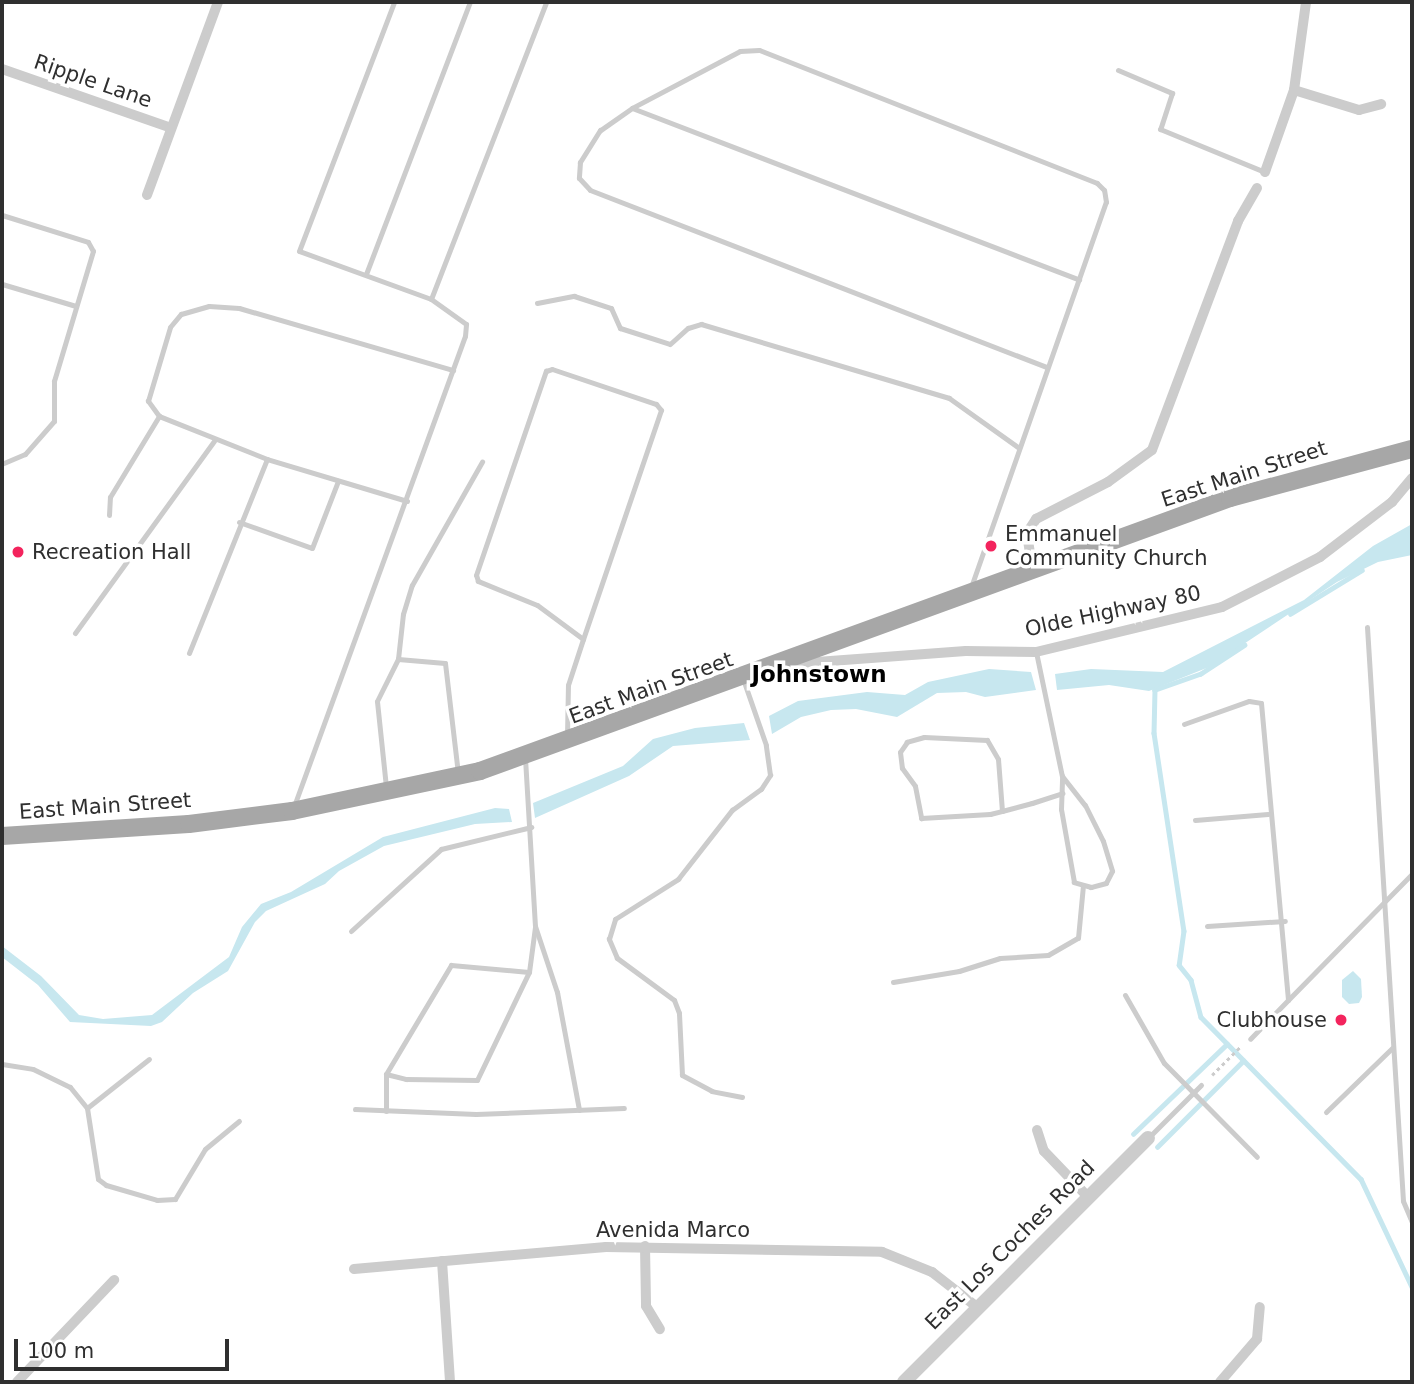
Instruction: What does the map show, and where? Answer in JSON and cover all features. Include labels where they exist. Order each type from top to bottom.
[{"type":"main road","name":"East Main Street","points":[[2,836],[189,824],[292,811],[459,776],[525,758],[1230,498],[1412,449]]},
{"type":"street","points":[[148,195],[218,2]]},
{"type":"street","points":[[1265,172],[1294,90],[1306,2]]},
{"type":"street","name":"Ripple Lane","points":[[2,69],[171,128]]},
{"type":"street","points":[[1294,90],[1359,110],[1381,104]]},
{"type":"street","points":[[1033,572],[1027,533],[1036,519],[1108,482],[1152,450],[1238,220],[1257,188]]},
{"type":"street","name":"Olde Highway 80","points":[[780,664],[966,652],[1036,652],[1222,607],[1320,557],[1392,502],[1412,478]]},
{"type":"street","points":[[1037,1130],[1044,1151],[1087,1196]]},
{"type":"street","name":"East Los Coches Road","points":[[904,1382],[1087,1196],[1148,1138]]},
{"type":"street","points":[[645,1246],[646,1306],[660,1329]]},
{"type":"street","name":"Avenida Marco","points":[[354,1269],[645,1246],[881,1252],[932,1272],[977,1307]]},
{"type":"street","points":[[442,1261],[450,1382]]},
{"type":"street","points":[[17,1382],[114,1280]]},
{"type":"street","points":[[1220,1382],[1257,1339],[1260,1307]]},
{"type":"lane","points":[[292,811],[407,501],[453,370],[466,324],[431,299],[299,251],[394,2]]},
{"type":"lane","points":[[366,274],[470,2]]},
{"type":"lane","points":[[431,299],[546,2]]},
{"type":"lane","points":[[968,596],[1106,202],[1097,183],[759,50],[740,51],[632,108],[600,131],[580,162],[579,178],[590,190],[1048,367]]},
{"type":"lane","points":[[1118,70],[1172,93],[1160,130],[1265,172]]},
{"type":"lane","points":[[632,108],[1079,280]]},
{"type":"lane","points":[[2,215],[79,238],[88,242],[93,251],[54,381],[54,421],[25,454],[2,464]]},
{"type":"lane","points":[[2,284],[76,306]]},
{"type":"lane","points":[[537,303],[574,296],[611,308],[620,328],[670,344],[688,328],[701,324],[714,327],[949,398],[1019,448]]},
{"type":"lane","points":[[407,501],[214,441],[159,416],[148,401],[170,327],[181,314],[209,306],[239,308],[453,370]]},
{"type":"lane","points":[[567,743],[568,685],[661,410],[656,404],[552,369],[546,371],[476,575],[478,581],[537,605],[583,639]]},
{"type":"lane","points":[[109,515],[110,497],[159,416]]},
{"type":"lane","points":[[75,633],[214,441]]},
{"type":"lane","points":[[189,653],[239,522],[267,459]]},
{"type":"lane","points":[[387,791],[377,701],[398,660],[412,585],[482,462]]},
{"type":"lane","points":[[239,522],[312,548],[338,481]]},
{"type":"lane","points":[[1367,626],[1392,1048],[1404,1201],[1412,1223]]},
{"type":"lane","points":[[1036,652],[1044,673],[1062,776],[1068,857],[1074,882],[1083,885],[1106,883],[1112,871],[1085,805],[1062,776]]},
{"type":"lane","points":[[398,660],[445,663],[459,776]]},
{"type":"lane","points":[[742,1097],[712,1091],[682,1075],[679,1013],[674,1000],[617,958],[609,939],[615,919],[678,879],[732,810],[761,789],[770,775],[766,745],[743,679]]},
{"type":"lane","points":[[1184,724],[1249,701],[1261,703],[1268,814],[1282,921],[1288,1000]]},
{"type":"lane","points":[[1002,811],[998,759],[987,740],[924,737],[907,742],[900,752],[902,768],[915,786],[921,818],[1002,811],[1062,793]]},
{"type":"lane","points":[[386,1074],[406,1079],[477,1080],[529,972],[535,926],[525,758]]},
{"type":"lane","points":[[1195,820],[1268,814]]},
{"type":"lane","points":[[351,931],[442,849],[531,827]]},
{"type":"lane","points":[[1250,1039],[1412,874]]},
{"type":"lane","points":[[893,982],[959,971],[1000,958],[1048,955],[1078,938],[1083,885]]},
{"type":"lane","points":[[1208,926],[1282,921]]},
{"type":"lane","points":[[535,926],[557,992],[579,1110]]},
{"type":"lane","points":[[386,1111],[386,1074],[451,965],[529,972]]},
{"type":"lane","points":[[1125,995],[1164,1063],[1257,1157]]},
{"type":"lane","points":[[1326,1112],[1392,1048]]},
{"type":"lane","points":[[87,1108],[149,1059]]},
{"type":"lane","points":[[2,1064],[55,1076],[87,1108],[98,1179],[106,1185],[157,1200],[175,1199],[205,1149],[239,1121]]},
{"type":"lane","points":[[1148,1138],[1201,1085]]},
{"type":"lane","points":[[355,1109],[386,1111],[624,1108]]},
{"type":"path","points":[[1213,1075],[1244,1044]]},
{"type":"water","points":[[1412,524],[1412,555],[1378,562],[1337,582],[1209,667],[1149,691],[1109,685],[1057,690],[1055,674],[1091,669],[1163,672],[1304,600],[1373,546]]},
{"type":"water","points":[[989,669],[1031,672],[1036,690],[985,697],[966,692],[937,693],[897,717],[856,709],[831,710],[801,717],[772,734],[769,716],[798,701],[867,692],[905,695],[928,682]]},
{"type":"water","points":[[744,723],[750,740],[673,746],[629,776],[535,818],[533,803],[623,766],[653,739],[695,728]]},
{"type":"water","points":[[495,808],[509,809],[512,822],[475,824],[384,846],[339,871],[325,884],[266,911],[255,922],[228,971],[193,993],[162,1022],[151,1026],[70,1022],[38,985],[2,957],[2,946],[41,976],[79,1015],[103,1019],[152,1015],[229,957],[242,927],[261,904],[291,892],[383,837]]},
{"type":"water","points":[[1353,971],[1361,979],[1362,997],[1359,1003],[1349,1004],[1342,997],[1342,980]]},
{"type":"waterway","points":[[1290,614],[1362,570]]},
{"type":"waterway","points":[[1245,645],[1201,674],[1155,690],[1154,733],[1184,931],[1179,965],[1191,980],[1201,1017],[1361,1179],[1412,1287]]},
{"type":"waterway","points":[[1133,1134],[1227,1044]]},
{"type":"waterway","points":[[1157,1147],[1243,1061]]},
{"type":"place","name":"Emmanuel Community Church","points":[[991,546]]},
{"type":"place","name":"Recreation Hall","points":[[18,552]]},
{"type":"place","name":"Clubhouse","points":[[1341,1020]]},
{"type":"district","name":"Johnstown","points":[[819,674]]}]
